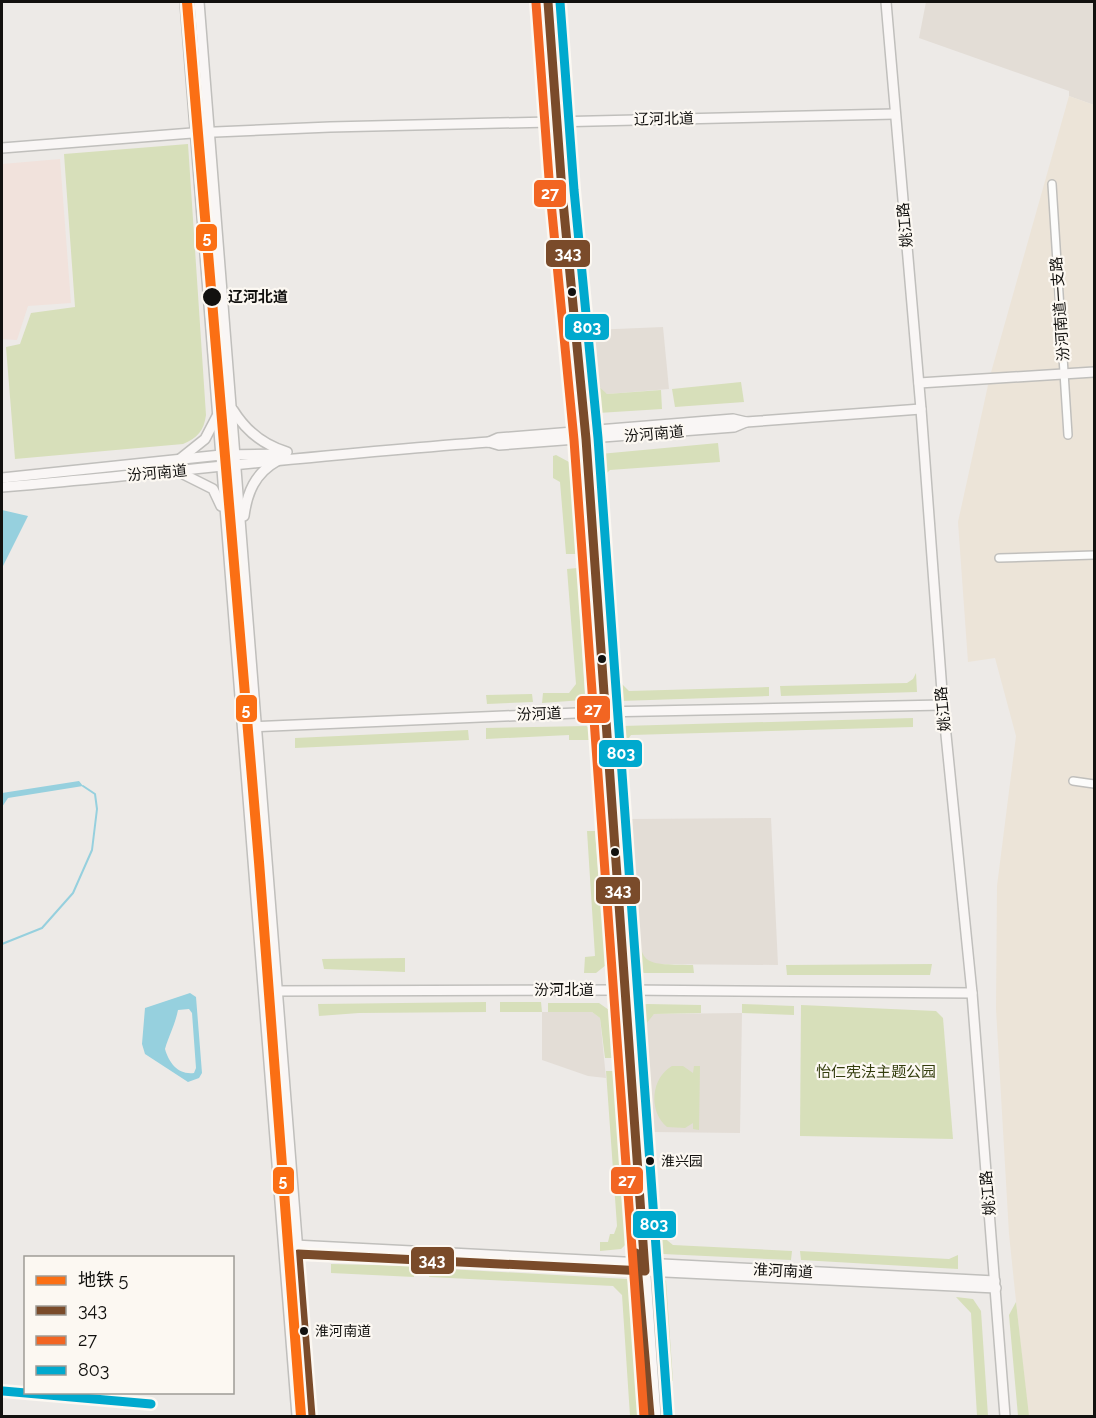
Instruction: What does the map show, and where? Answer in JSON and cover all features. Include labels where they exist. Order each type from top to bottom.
[{"type":"main road","points":[[185,2],[297,1416]]},
{"type":"main road","points":[[199,2],[311,1416]]},
{"type":"main road","points":[[543,2],[582,435],[623,990],[650,1416]]},
{"type":"main road","points":[[548,2],[555,121]]},
{"type":"main road","name":"姚江路","points":[[886,2],[919,383],[943,705],[972,993],[1005,1416]]},
{"type":"main road","name":"辽河北道","points":[[2,148],[196,133],[555,121],[895,114]]},
{"type":"main road","points":[[919,383],[1095,372]]},
{"type":"main road","points":[[232,409],[242,425],[259,439],[277,449],[295,454]]},
{"type":"main road","name":"汾河南道","points":[[2,488],[222,468],[312,456],[489,442],[499,445],[582,435],[734,427],[746,422],[921,409]]},
{"type":"main road","points":[[174,460],[186,456],[205,439],[218,414]]},
{"type":"main road","name":"汾河南道","points":[[2,478],[234,454],[312,456]]},
{"type":"main road","points":[[242,528],[252,484],[265,469],[281,459]]},
{"type":"main road","points":[[176,472],[198,479],[213,489],[226,520]]},
{"type":"main road","name":"汾河道","points":[[243,728],[602,712],[943,705]]},
{"type":"main road","name":"汾河北道","points":[[264,991],[623,990],[972,993]]},
{"type":"main road","name":"淮河南道","points":[[284,1250],[996,1285]]},
{"type":"main road","points":[[641,1267],[656,1416]]},
{"type":"street","name":"汾河南道一支路","points":[[1052,184],[1068,435]]},
{"type":"street","points":[[999,558],[1095,555]]},
{"type":"street","points":[[1073,781],[1095,784]]},
{"type":"shaded area","points":[[926,2],[1094,2],[1094,105],[1069,96],[1069,91],[919,38]]},
{"type":"shaded area","points":[[1069,96],[1094,105],[1094,1416],[1028,1416],[1009,1234],[996,1009],[997,886],[1016,736],[995,658],[968,662],[958,522],[990,376]]},
{"type":"shaded area","points":[[60,159],[71,303],[28,306],[17,340],[2,339],[2,164]]},
{"type":"shaded area","points":[[663,327],[669,389],[607,394],[600,390],[596,384],[592,330]]},
{"type":"shaded area","points":[[771,818],[778,965],[653,964],[646,961],[640,950],[629,819]]},
{"type":"shaded area","points":[[542,1012],[592,1012],[600,1018],[606,1078],[588,1076],[542,1060]]},
{"type":"shaded area","points":[[742,1013],[740,1133],[653,1132],[646,1024],[650,1017],[654,1014]]},
{"type":"green space","points":[[569,132],[575,132],[585,245],[575,245],[566,136]]},
{"type":"green space","points":[[188,144],[206,415],[202,430],[183,444],[15,459],[6,347],[20,344],[31,313],[75,307],[64,154]]},
{"type":"green space","points":[[585,251],[596,384],[607,394],[661,390],[662,409],[598,413],[588,406],[576,252]]},
{"type":"green space","points":[[741,382],[744,402],[675,407],[672,389]]},
{"type":"green space","points":[[718,443],[720,462],[610,470],[606,474],[610,550],[600,550],[594,465],[600,454]]},
{"type":"green space","points":[[556,455],[569,462],[576,554],[566,554],[560,482],[553,478],[553,456]]},
{"type":"green space","points":[[610,558],[620,682],[629,691],[769,687],[769,696],[620,701],[611,693],[602,560]]},
{"type":"green space","points":[[577,568],[585,696],[583,700],[542,703],[543,693],[569,693],[576,684],[567,569]]},
{"type":"green space","points":[[916,673],[917,692],[781,696],[780,686],[907,683]]},
{"type":"green space","points":[[532,694],[533,702],[487,704],[486,695]]},
{"type":"green space","points":[[913,718],[913,727],[631,735],[624,745],[625,766],[617,766],[614,740],[622,726]]},
{"type":"green space","points":[[586,726],[591,728],[593,740],[569,740],[569,735],[486,739],[486,728]]},
{"type":"green space","points":[[468,730],[469,740],[295,748],[295,738]]},
{"type":"green space","points":[[617,772],[626,772],[636,899],[628,900]]},
{"type":"green space","points":[[587,831],[595,831],[606,965],[596,973],[584,973],[585,957],[595,956]]},
{"type":"green space","points":[[626,912],[637,912],[640,943],[646,958],[662,964],[693,965],[694,973],[644,973],[633,966]]},
{"type":"green space","points":[[405,958],[405,972],[324,969],[322,959]]},
{"type":"green space","points":[[932,964],[930,975],[787,975],[786,965]]},
{"type":"green space","points":[[486,1002],[486,1012],[359,1013],[319,1016],[318,1004]]},
{"type":"green space","points":[[500,1002],[541,1002],[542,1012],[500,1012]]},
{"type":"green space","points":[[548,1003],[599,1003],[609,1010],[614,1058],[605,1058],[600,1018],[592,1012],[548,1012]]},
{"type":"green space","points":[[742,1004],[794,1006],[794,1015],[742,1013]]},
{"type":"green space","points":[[641,1005],[701,1005],[701,1013],[654,1014],[646,1024],[648,1059],[639,1059],[635,1013]]},
{"type":"green space","name":"怡仁宪法主题公园","points":[[801,1005],[936,1011],[943,1018],[953,1139],[800,1136]]},
{"type":"green space","points":[[640,1065],[649,1065],[654,1145],[646,1144]]},
{"type":"green space","points":[[672,1066],[683,1066],[693,1073],[694,1066],[700,1066],[699,1130],[693,1129],[693,1123],[685,1128],[667,1127],[657,1112],[654,1095],[656,1086],[665,1071]]},
{"type":"green space","points":[[606,1071],[615,1071],[628,1242],[621,1249],[600,1251],[600,1242],[608,1242],[610,1234],[614,1234],[617,1226]]},
{"type":"green space","points":[[650,1210],[658,1210],[662,1236],[673,1245],[792,1251],[791,1260],[663,1254],[653,1240]]},
{"type":"green space","points":[[800,1251],[949,1259],[958,1255],[958,1269],[801,1260]]},
{"type":"green space","points":[[331,1264],[414,1266],[414,1277],[331,1273]]},
{"type":"green space","points":[[430,1268],[627,1279],[630,1285],[640,1416],[630,1416],[622,1295],[613,1286],[429,1277]]},
{"type":"green space","points":[[666,1280],[673,1381],[663,1381],[657,1289]]},
{"type":"green space","points":[[956,1297],[973,1299],[981,1311],[988,1416],[977,1416],[971,1313]]},
{"type":"green space","points":[[1016,1302],[1029,1416],[1018,1416],[1009,1315]]},
{"type":"water","points":[[2,510],[28,516],[2,568]]},
{"type":"water","points":[[79,781],[83,786],[8,798],[2,807],[2,793]]},
{"type":"water","points":[[190,993],[196,997],[202,1073],[199,1078],[188,1082],[145,1054],[142,1044],[145,1008]],"holes":[[[189,1009],[192,1013],[196,1068],[194,1073],[188,1073],[175,1067],[165,1049],[178,1010]]]},
{"type":"waterway","points":[[2,944],[42,928],[73,893],[92,850],[97,809],[95,794],[83,786]]},
{"type":"metro line","name":"5","points":[[187,2],[259,862],[301,1416]]},
{"type":"transit line","name":"343","points":[[311,1416],[298,1254],[645,1271],[586,439],[562,191],[548,2]]},
{"type":"transit line","name":"803","points":[[560,2],[574,190],[598,438],[668,1415]]},
{"type":"transit line","name":"27","points":[[536,3],[550,192],[574,440],[644,1416]]},
{"type":"transit line","name":"343","points":[[636,1253],[650,1416]]},
{"type":"transit line","name":"803","points":[[3,1391],[24,1393]]},
{"type":"transit line","name":"803","points":[[37,1394],[151,1404]]},
{"type":"place","name":"辽河北道","points":[[212,297]]},
{"type":"place","name":"淮兴园","points":[[650,1161]]},
{"type":"place","name":"淮河南道","points":[[304,1331]]}]
